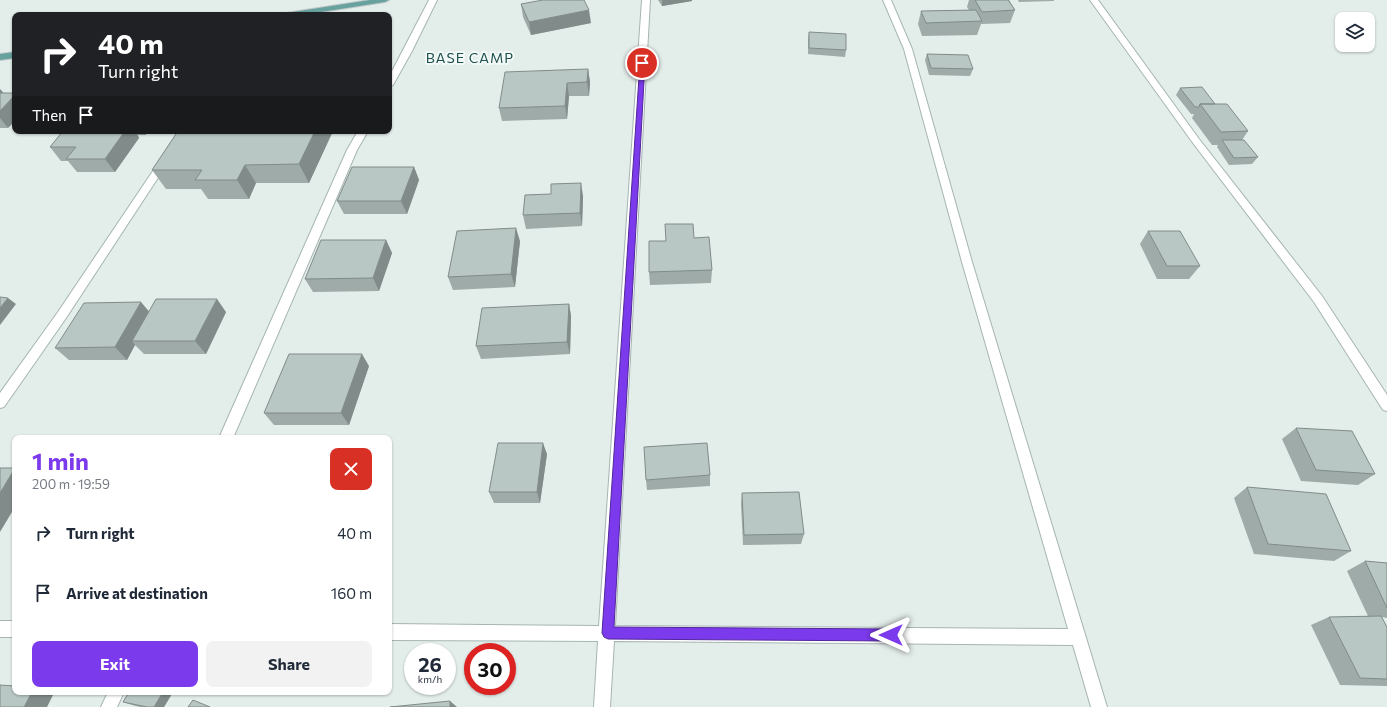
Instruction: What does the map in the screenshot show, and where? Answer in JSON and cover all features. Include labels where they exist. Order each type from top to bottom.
[{"type":"main road","points":[[306,12],[385,0]]},
{"type":"main road","points":[[0,57],[12,55]]},
{"type":"street","points":[[392,80],[433,0]]},
{"type":"street","points":[[602,707],[608,633],[646,0]]},
{"type":"street","points":[[887,0],[908,49],[967,262],[1100,707]]},
{"type":"street","points":[[1094,0],[1196,141],[1318,299],[1387,406]]},
{"type":"street","points":[[227,435],[352,150],[361,134]]},
{"type":"street","points":[[0,403],[124,223],[170,151]]},
{"type":"street","points":[[0,629],[12,629]]},
{"type":"street","points":[[392,632],[1080,637]]},
{"type":"street","points":[[109,707],[115,695]]},
{"type":"building","points":[[543,0],[584,0],[589,10],[529,22],[521,4]]},
{"type":"building","points":[[975,0],[1008,0],[1015,10],[982,12]]},
{"type":"building","points":[[976,10],[982,21],[926,23],[921,11]]},
{"type":"building","points":[[809,32],[846,34],[846,50],[809,48]]},
{"type":"building","points":[[927,54],[968,55],[973,69],[931,68]]},
{"type":"building","points":[[588,69],[587,82],[567,83],[565,106],[499,108],[505,72]]},
{"type":"building","points":[[1202,87],[1215,104],[1200,104],[1199,107],[1195,107],[1180,88]]},
{"type":"building","points":[[0,93],[12,93],[12,98],[0,111]]},
{"type":"building","points":[[1200,104],[1227,104],[1248,131],[1221,132]]},
{"type":"building","points":[[61,134],[123,134],[105,159],[66,159],[76,147],[50,147]]},
{"type":"building","points":[[176,134],[314,134],[299,164],[245,165],[237,180],[195,180],[202,170],[152,170]]},
{"type":"building","points":[[1222,140],[1244,140],[1258,157],[1234,158]]},
{"type":"building","points":[[352,167],[414,167],[401,201],[337,201]]},
{"type":"building","points":[[581,183],[580,213],[523,215],[525,195],[551,194],[551,184]]},
{"type":"building","points":[[665,224],[693,224],[694,238],[709,237],[712,270],[649,272],[649,241],[666,241]]},
{"type":"building","points":[[516,228],[511,274],[448,277],[457,231]]},
{"type":"building","points":[[1148,231],[1180,231],[1200,266],[1167,266]]},
{"type":"building","points":[[321,240],[386,240],[373,278],[305,279]]},
{"type":"building","points":[[0,297],[8,298],[0,308]]},
{"type":"building","points":[[156,299],[217,299],[195,341],[132,341]]},
{"type":"building","points":[[141,302],[115,347],[55,348],[84,303]]},
{"type":"building","points":[[569,304],[567,342],[476,346],[482,308]]},
{"type":"building","points":[[289,354],[362,354],[341,413],[264,413]]},
{"type":"building","points":[[1296,428],[1352,431],[1375,474],[1316,470]]},
{"type":"building","points":[[498,443],[543,443],[537,492],[489,492]]},
{"type":"building","points":[[707,443],[710,475],[646,480],[644,447]]},
{"type":"building","points":[[0,468],[12,468],[12,473],[0,493]]},
{"type":"building","points":[[1247,487],[1326,494],[1351,551],[1268,544]]},
{"type":"building","points":[[799,492],[804,534],[744,535],[742,493]]},
{"type":"building","points":[[1365,561],[1387,563],[1387,608]]},
{"type":"building","points":[[1381,616],[1387,627],[1387,679],[1360,678],[1329,617]]},
{"type":"building","points":[[0,685],[12,686],[12,695],[30,695],[24,707],[0,707]]},
{"type":"building","points":[[127,695],[161,695],[154,707],[123,702]]},
{"type":"building","points":[[193,700],[210,707],[188,707]]},
{"type":"building","points":[[450,701],[450,707],[390,707]]},
{"type":"district","name":"BASE CAMP","points":[[470,57]]},
{"type":"route","points":[[642,63],[608,633],[891,635]]}]
